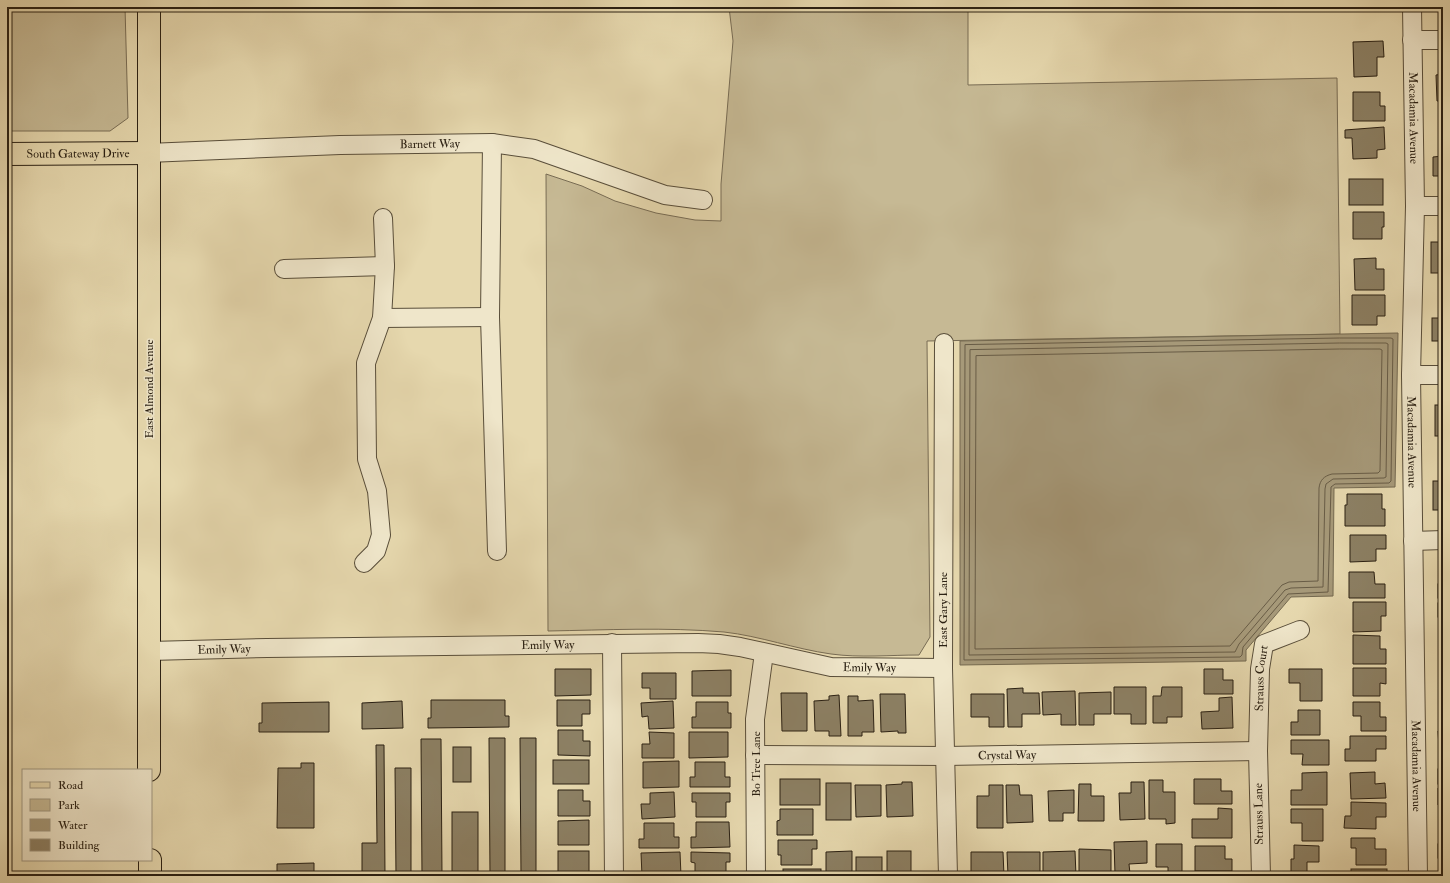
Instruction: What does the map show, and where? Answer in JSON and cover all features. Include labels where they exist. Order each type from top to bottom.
[{"type":"main road","name":"East Almond Avenue","points":[[149,7],[150,769]]},
{"type":"main road","name":"South Gateway Drive","points":[[7,154],[148,153]]},
{"type":"main road","points":[[150,861],[150,876]]},
{"type":"street","name":"Macadamia Avenue","points":[[1412,7],[1415,206],[1411,375],[1418,876]]},
{"type":"street","points":[[1412,40],[1443,40]]},
{"type":"street","name":"Barnett Way","points":[[148,153],[340,145],[492,144],[534,149],[665,195],[703,200]]},
{"type":"street","points":[[492,144],[490,317],[497,551]]},
{"type":"street","points":[[1415,206],[1443,206]]},
{"type":"street","points":[[364,563],[376,552],[381,535],[377,491],[366,459],[366,363],[382,318],[385,266],[383,218]]},
{"type":"street","points":[[284,269],[385,266]]},
{"type":"street","points":[[382,318],[490,317]]},
{"type":"street","name":"East Gary Lane","points":[[944,343],[943,668],[948,876]]},
{"type":"street","points":[[1411,375],[1443,375]]},
{"type":"street","points":[[1413,541],[1443,540]]},
{"type":"street","name":"Strauss Court","points":[[1258,751],[1260,669],[1264,644],[1300,630]]},
{"type":"street","points":[[612,644],[614,876]]},
{"type":"street","name":"Emily Way","points":[[150,651],[267,648],[719,644],[831,667],[943,668]]},
{"type":"street","name":"Bo Tree Lane","points":[[756,876],[755,719],[764,653]]},
{"type":"street","name":"Crystal Way","points":[[756,755],[946,756],[1258,751]]},
{"type":"street","name":"Strauss Lane","points":[[1258,751],[1260,876]]},
{"type":"green space","points":[[7,7],[125,7],[128,118],[110,131],[7,131]]},
{"type":"green space","points":[[729,7],[968,7],[968,85],[1337,78],[1340,334],[927,341],[930,637],[919,655],[864,656],[831,654],[764,639],[702,630],[636,629],[548,631],[546,174],[582,186],[615,201],[656,213],[695,220],[721,221],[721,184],[733,41]]},
{"type":"water","points":[[1398,333],[1395,487],[1334,488],[1333,596],[1291,597],[1246,650],[1246,661],[960,665],[960,341]]},
{"type":"building","points":[[1383,41],[1384,57],[1377,57],[1377,76],[1354,77],[1353,42]]},
{"type":"building","points":[[1443,74],[1443,101],[1437,101],[1436,75]]},
{"type":"building","points":[[1353,92],[1380,92],[1380,106],[1385,106],[1385,121],[1353,121]]},
{"type":"building","points":[[1384,127],[1385,149],[1377,150],[1377,158],[1353,159],[1352,138],[1345,138],[1345,130]]},
{"type":"building","points":[[1443,156],[1443,176],[1433,176],[1433,157]]},
{"type":"building","points":[[1349,179],[1383,179],[1383,205],[1349,205]]},
{"type":"building","points":[[1353,212],[1384,212],[1382,239],[1353,239]]},
{"type":"building","points":[[1431,242],[1443,242],[1443,273],[1431,273]]},
{"type":"building","points":[[1376,258],[1376,269],[1384,269],[1384,290],[1355,290],[1354,259]]},
{"type":"building","points":[[1352,295],[1385,295],[1385,316],[1377,316],[1377,325],[1352,325]]},
{"type":"building","points":[[1432,318],[1443,318],[1443,341],[1432,341]]},
{"type":"building","points":[[1435,405],[1443,405],[1443,436],[1435,436]]},
{"type":"building","points":[[1433,481],[1443,481],[1443,510],[1433,510]]},
{"type":"building","points":[[1347,494],[1382,494],[1382,509],[1385,509],[1385,526],[1345,526],[1345,505],[1347,505]]},
{"type":"building","points":[[1350,535],[1386,535],[1386,549],[1376,549],[1376,561],[1350,562]]},
{"type":"building","points":[[1349,572],[1374,572],[1375,584],[1385,584],[1385,598],[1349,598]]},
{"type":"building","points":[[1438,584],[1443,584],[1443,598],[1438,598]]},
{"type":"building","points":[[1353,602],[1386,602],[1386,616],[1381,616],[1381,631],[1353,632]]},
{"type":"building","points":[[1438,603],[1443,603],[1443,617],[1438,617]]},
{"type":"building","points":[[1443,622],[1443,633],[1441,633],[1441,623]]},
{"type":"building","points":[[1353,635],[1380,636],[1380,649],[1386,649],[1386,664],[1353,664]]},
{"type":"building","points":[[1439,657],[1443,657],[1443,672],[1439,672]]},
{"type":"building","points":[[1353,668],[1386,668],[1386,684],[1380,683],[1380,696],[1353,696]]},
{"type":"building","points":[[555,669],[591,669],[591,695],[555,696]]},
{"type":"building","points":[[1204,669],[1223,669],[1223,680],[1233,680],[1233,694],[1204,694]]},
{"type":"building","points":[[1289,669],[1322,669],[1322,701],[1300,701],[1300,683],[1289,683]]},
{"type":"building","points":[[731,670],[731,696],[692,696],[692,671]]},
{"type":"building","points":[[642,673],[676,673],[676,699],[650,699],[650,688],[642,688]]},
{"type":"building","points":[[1439,678],[1443,678],[1443,690],[1439,690]]},
{"type":"building","points":[[1114,687],[1146,687],[1146,724],[1131,724],[1131,714],[1114,714]]},
{"type":"building","points":[[1162,687],[1182,687],[1182,717],[1167,717],[1167,723],[1153,723],[1153,696],[1161,696]]},
{"type":"building","points":[[1023,688],[1023,693],[1039,693],[1040,714],[1022,714],[1022,727],[1008,727],[1007,689]]},
{"type":"building","points":[[1075,691],[1076,725],[1061,725],[1061,714],[1043,715],[1042,692]]},
{"type":"building","points":[[1111,692],[1111,714],[1094,714],[1094,725],[1079,725],[1079,693]]},
{"type":"building","points":[[781,693],[807,693],[807,731],[782,731]]},
{"type":"building","points":[[880,694],[905,694],[906,733],[898,733],[898,731],[881,732]]},
{"type":"building","points":[[971,694],[1004,694],[1004,727],[989,727],[989,717],[971,717]]},
{"type":"building","points":[[839,695],[841,736],[829,736],[829,731],[815,731],[814,701],[829,700],[829,696]]},
{"type":"building","points":[[848,696],[858,696],[858,701],[873,700],[874,732],[862,732],[862,736],[848,736]]},
{"type":"building","points":[[1232,697],[1233,728],[1202,729],[1201,712],[1219,711],[1219,698]]},
{"type":"building","points":[[431,700],[505,700],[505,716],[509,716],[509,727],[428,728],[428,718],[431,718]]},
{"type":"building","points":[[557,700],[590,700],[590,714],[582,714],[582,726],[557,726]]},
{"type":"building","points":[[402,701],[403,728],[362,729],[362,703]]},
{"type":"building","points":[[673,701],[674,728],[649,729],[648,716],[642,717],[641,703]]},
{"type":"building","points":[[329,702],[329,732],[259,732],[259,723],[262,723],[262,703]]},
{"type":"building","points":[[696,702],[728,702],[728,713],[731,713],[731,728],[692,728],[692,717],[696,717]]},
{"type":"building","points":[[1353,702],[1380,702],[1380,717],[1386,717],[1386,731],[1361,731],[1361,716],[1353,716]]},
{"type":"building","points":[[1298,710],[1320,710],[1320,735],[1291,735],[1291,722],[1298,722]]},
{"type":"building","points":[[558,730],[583,730],[583,741],[590,741],[590,756],[558,755]]},
{"type":"building","points":[[1438,731],[1443,731],[1443,747],[1439,747]]},
{"type":"building","points":[[649,732],[674,733],[674,758],[642,758],[642,744],[650,744]]},
{"type":"building","points":[[689,732],[728,732],[728,757],[689,758]]},
{"type":"building","points":[[1350,736],[1386,736],[1386,749],[1376,749],[1376,761],[1345,761],[1345,749],[1350,749]]},
{"type":"building","points":[[489,738],[505,738],[505,876],[490,876]]},
{"type":"building","points":[[520,738],[536,738],[536,876],[521,876]]},
{"type":"building","points":[[421,739],[441,739],[442,876],[422,876]]},
{"type":"building","points":[[1291,740],[1329,740],[1329,765],[1302,765],[1303,754],[1291,754]]},
{"type":"building","points":[[376,745],[384,745],[385,876],[362,876],[362,843],[377,843]]},
{"type":"building","points":[[453,747],[471,747],[471,782],[453,782]]},
{"type":"building","points":[[553,760],[589,760],[589,784],[553,784]]},
{"type":"building","points":[[679,761],[679,787],[643,788],[643,762]]},
{"type":"building","points":[[695,762],[725,762],[725,777],[730,777],[730,787],[690,787],[690,777],[695,777]]},
{"type":"building","points":[[301,763],[314,763],[314,828],[277,828],[278,768],[301,768]]},
{"type":"building","points":[[395,768],[411,768],[411,876],[396,876]]},
{"type":"building","points":[[1438,769],[1443,769],[1443,784],[1438,784]]},
{"type":"building","points":[[1327,772],[1327,805],[1291,805],[1291,790],[1302,790],[1302,773]]},
{"type":"building","points":[[1375,772],[1375,784],[1385,783],[1386,798],[1351,799],[1350,773]]},
{"type":"building","points":[[780,779],[820,779],[820,805],[780,805]]},
{"type":"building","points":[[1194,779],[1221,779],[1221,791],[1232,791],[1232,804],[1194,804]]},
{"type":"building","points":[[1149,780],[1163,780],[1163,792],[1175,792],[1175,823],[1166,824],[1166,819],[1149,819]]},
{"type":"building","points":[[902,782],[912,782],[913,816],[887,817],[886,785],[902,784]]},
{"type":"building","points":[[1131,782],[1144,782],[1145,819],[1120,820],[1119,793],[1131,793]]},
{"type":"building","points":[[826,783],[851,783],[851,820],[826,820]]},
{"type":"building","points":[[1079,784],[1091,784],[1091,796],[1104,796],[1104,821],[1078,821]]},
{"type":"building","points":[[855,785],[881,785],[881,816],[856,817]]},
{"type":"building","points":[[989,785],[1003,785],[1003,828],[977,828],[977,796],[989,796]]},
{"type":"building","points":[[1006,785],[1019,785],[1020,795],[1032,795],[1033,822],[1007,823]]},
{"type":"building","points":[[1438,788],[1443,788],[1443,818],[1441,818],[1441,805],[1438,805]]},
{"type":"building","points":[[558,790],[583,790],[583,801],[590,801],[590,816],[558,816]]},
{"type":"building","points":[[1074,790],[1074,813],[1063,813],[1063,821],[1049,821],[1048,791]]},
{"type":"building","points":[[674,792],[675,817],[642,819],[641,804],[650,804],[650,793]]},
{"type":"building","points":[[692,793],[730,793],[730,802],[726,802],[726,817],[696,817],[696,802],[692,802]]},
{"type":"building","points":[[1351,802],[1386,803],[1386,817],[1376,817],[1376,829],[1344,828],[1345,816],[1351,816]]},
{"type":"building","points":[[1218,808],[1232,809],[1232,838],[1192,838],[1192,819],[1218,819]]},
{"type":"building","points":[[780,809],[813,809],[813,835],[777,835],[777,821],[780,820]]},
{"type":"building","points":[[1291,809],[1323,809],[1323,841],[1302,841],[1302,823],[1291,823]]},
{"type":"building","points":[[452,812],[478,812],[478,876],[452,876]]},
{"type":"building","points":[[589,820],[589,845],[558,845],[558,821]]},
{"type":"building","points":[[696,822],[729,822],[730,847],[691,848],[691,837],[696,837]]},
{"type":"building","points":[[644,823],[674,823],[674,837],[679,837],[679,848],[639,848],[639,839],[644,839]]},
{"type":"building","points":[[1351,838],[1375,838],[1375,849],[1386,849],[1386,865],[1356,865],[1356,848],[1351,848]]},
{"type":"building","points":[[778,840],[817,840],[817,849],[812,849],[812,865],[781,865],[781,855],[778,855]]},
{"type":"building","points":[[1147,841],[1147,863],[1129,864],[1130,874],[1115,874],[1114,842]]},
{"type":"building","points":[[1156,844],[1182,844],[1182,873],[1168,873],[1168,867],[1156,867]]},
{"type":"building","points":[[1438,844],[1443,844],[1443,858],[1438,858]]},
{"type":"building","points":[[1294,845],[1319,846],[1319,862],[1307,862],[1307,873],[1291,873],[1291,859],[1294,859]]},
{"type":"building","points":[[1195,846],[1225,846],[1225,859],[1232,859],[1232,871],[1195,871]]},
{"type":"building","points":[[1079,849],[1111,850],[1111,872],[1094,872],[1094,876],[1079,876]]},
{"type":"building","points":[[558,851],[589,851],[589,876],[558,876]]},
{"type":"building","points":[[852,851],[852,876],[826,876],[826,852]]},
{"type":"building","points":[[887,851],[911,851],[911,876],[887,876]]},
{"type":"building","points":[[1075,851],[1076,876],[1061,876],[1061,873],[1043,873],[1043,852]]},
{"type":"building","points":[[680,852],[681,876],[642,876],[641,853]]},
{"type":"building","points":[[691,852],[730,853],[730,862],[726,862],[726,876],[695,876],[695,863],[691,862]]},
{"type":"building","points":[[971,852],[1003,852],[1004,876],[990,876],[990,874],[971,875]]},
{"type":"building","points":[[1007,852],[1040,852],[1040,873],[1022,873],[1022,876],[1008,876]]},
{"type":"building","points":[[856,857],[882,857],[882,876],[856,876]]},
{"type":"building","points":[[1439,862],[1443,862],[1443,875],[1439,876]]},
{"type":"building","points":[[314,863],[314,876],[277,876],[277,864]]},
{"type":"building","points":[[783,869],[821,869],[821,876],[783,876]]},
{"type":"building","points":[[1351,869],[1387,869],[1387,876],[1351,876]]}]
